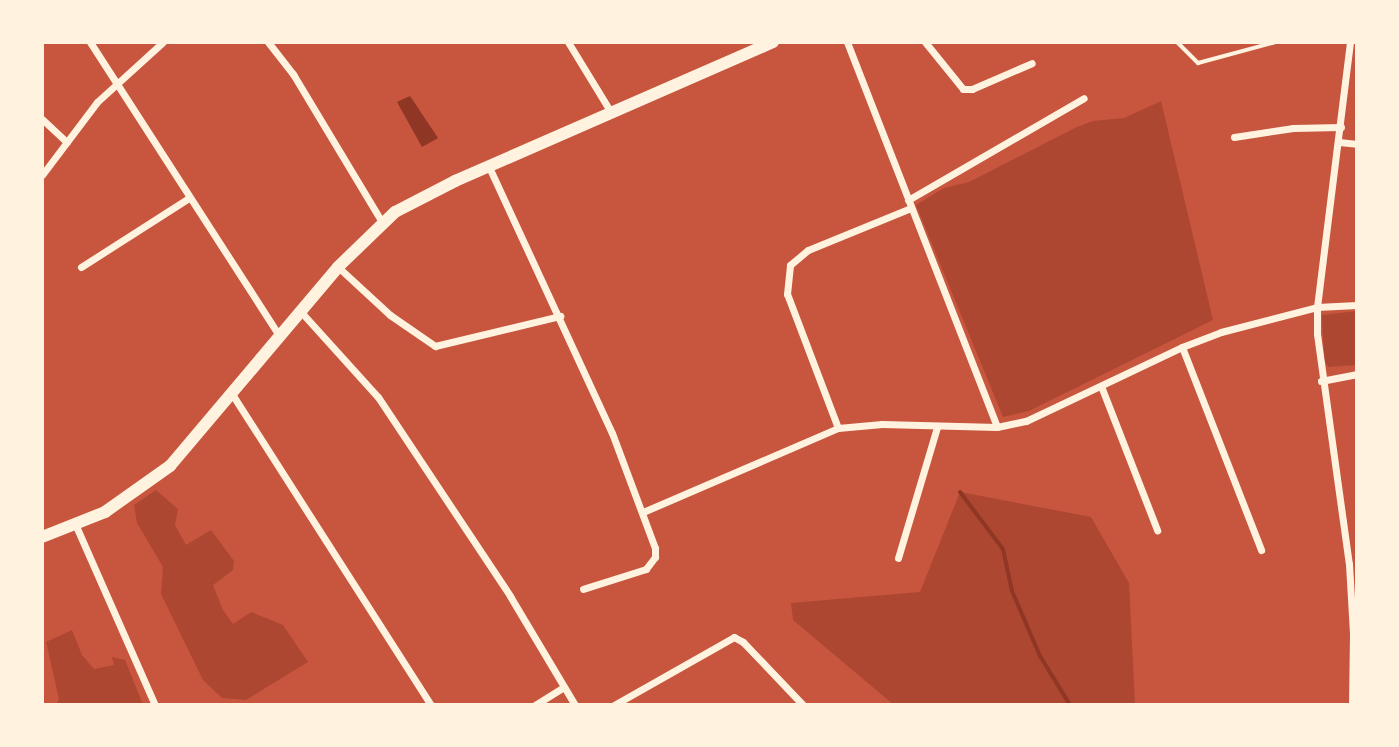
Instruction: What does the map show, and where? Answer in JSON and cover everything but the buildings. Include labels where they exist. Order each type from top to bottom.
[{"type":"main road","points":[[42,537],[76,526],[128,498],[170,466],[338,267],[382,222],[431,192],[773,42]]},
{"type":"street","points":[[90,42],[280,337]]},
{"type":"street","points":[[42,175],[115,83],[163,42]]},
{"type":"street","points":[[268,42],[293,74],[382,222]]},
{"type":"street","points":[[568,42],[612,114]]},
{"type":"street","points":[[847,42],[997,427]]},
{"type":"street","points":[[925,42],[963,89],[972,89],[1032,63]]},
{"type":"street","points":[[1350,42],[1317,307],[1321,381],[1353,563],[1352,705]]},
{"type":"street","points":[[838,428],[787,294],[790,265],[808,250],[910,204],[1084,98]]},
{"type":"street","points":[[42,119],[67,142]]},
{"type":"street","points":[[1234,137],[1341,127]]},
{"type":"street","points":[[1339,142],[1357,144]]},
{"type":"street","points":[[489,167],[560,316],[643,512],[655,548],[651,564],[637,575],[583,589]]},
{"type":"street","points":[[81,267],[189,198]]},
{"type":"street","points":[[338,267],[390,315],[435,346],[560,316]]},
{"type":"street","points":[[643,512],[838,428],[882,424],[997,427],[1052,411],[1182,347],[1258,320],[1317,307],[1357,305]]},
{"type":"street","points":[[302,313],[378,397],[510,596],[575,705]]},
{"type":"street","points":[[1182,347],[1261,550]]},
{"type":"street","points":[[1321,381],[1357,374]]},
{"type":"street","points":[[1101,386],[1157,530]]},
{"type":"street","points":[[232,394],[431,705]]},
{"type":"street","points":[[898,558],[937,427]]},
{"type":"street","points":[[76,526],[155,705]]},
{"type":"street","points":[[614,705],[734,637],[803,705]]},
{"type":"street","points":[[535,705],[564,687]]},
{"type":"lane","points":[[1177,42],[1198,63],[1276,42]]},
{"type":"shaded area","points":[[410,96],[438,138],[422,147],[397,102]]},
{"type":"shaded area","points":[[1161,101],[1213,320],[1029,411],[1003,417],[916,205],[944,188],[969,182],[1077,127],[1093,121],[1124,118]]},
{"type":"shaded area","points":[[1357,311],[1357,365],[1328,367],[1324,359],[1322,315]]},
{"type":"shaded area","points":[[156,490],[178,509],[175,525],[186,545],[211,530],[234,561],[233,570],[213,585],[223,610],[233,624],[251,612],[283,625],[308,662],[246,700],[222,698],[203,680],[161,594],[163,567],[137,523],[134,505]]},
{"type":"shaded area","points":[[960,492],[1091,517],[1129,583],[1135,705],[894,705],[793,620],[791,603],[920,592]]},
{"type":"shaded area","points":[[72,630],[82,655],[94,669],[114,665],[112,657],[125,660],[143,705],[56,705],[59,699],[46,642]]},
{"type":"waterway","points":[[960,492],[1003,549],[1012,591],[1040,656],[1070,705]]}]
